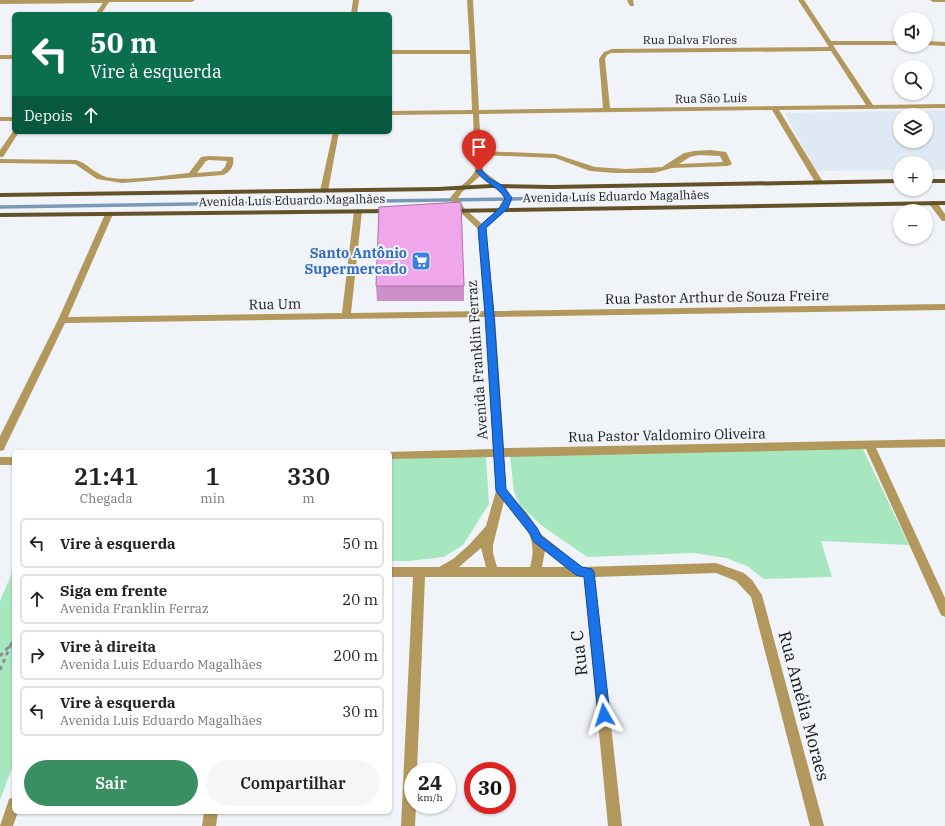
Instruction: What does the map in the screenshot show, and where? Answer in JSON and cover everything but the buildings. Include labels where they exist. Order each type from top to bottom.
[{"type":"main road","name":"Avenida Luís Eduardo Magalhães","points":[[0,195],[893,181]]},
{"type":"main road","points":[[933,181],[945,181]]},
{"type":"main road","name":"Avenida Luís Eduardo Magalhães","points":[[438,211],[504,208],[945,202]]},
{"type":"main road","name":"Avenida Luís Eduardo Magalhães","points":[[0,215],[402,211]]},
{"type":"street","points":[[0,2],[192,0]]},
{"type":"street","points":[[354,12],[356,0]]},
{"type":"street","points":[[470,0],[479,171],[474,180],[456,193],[454,198],[458,206],[482,228],[490,219],[504,208],[508,198],[501,188],[487,180],[479,171]]},
{"type":"street","points":[[801,0],[872,107]]},
{"type":"street","points":[[934,0],[945,0]]},
{"type":"street","points":[[99,12],[107,1]]},
{"type":"street","points":[[829,43],[893,43]]},
{"type":"street","points":[[933,43],[945,44]]},
{"type":"street","name":"Rua Dalva Flores","points":[[607,111],[602,59],[603,55],[607,52],[834,49]]},
{"type":"street","points":[[392,52],[473,52]]},
{"type":"street","points":[[0,57],[12,57]]},
{"type":"street","name":"Rua São Luís","points":[[392,113],[945,106]]},
{"type":"street","points":[[774,108],[819,182]]},
{"type":"street","points":[[0,119],[12,119]]},
{"type":"street","points":[[0,156],[15,134]]},
{"type":"street","points":[[324,191],[336,134]]},
{"type":"street","points":[[478,153],[564,157],[594,170],[660,170],[672,166],[728,164],[723,154],[717,152],[688,154],[672,166]]},
{"type":"street","points":[[0,161],[76,162],[84,164],[99,176],[110,180],[122,181],[223,173],[227,171],[230,159],[204,159],[192,175]]},
{"type":"street","points":[[933,203],[945,219]]},
{"type":"street","points":[[346,317],[358,211]]},
{"type":"street","points":[[0,447],[62,320],[109,214]]},
{"type":"street","name":"Avenida Franklin Ferraz","points":[[482,228],[490,315],[501,491],[490,529],[487,552],[493,572]]},
{"type":"street","name":"Rua Pastor Arthur de Souza Freire","points":[[490,315],[945,307]]},
{"type":"street","name":"Rua Um","points":[[62,320],[490,315]]},
{"type":"street","name":"Rua Pastor Valdomiro Oliveira","points":[[392,455],[945,443]]},
{"type":"street","points":[[869,444],[942,598],[945,611]]},
{"type":"street","points":[[0,461],[12,461]]},
{"type":"street","points":[[501,491],[534,531],[538,539],[540,554],[535,572]]},
{"type":"street","points":[[438,572],[470,554],[490,529]]},
{"type":"street","points":[[538,539],[584,572]]},
{"type":"street","name":"Rua Amélia Moraes","points":[[584,572],[716,568],[732,572],[747,582],[756,595],[817,826]]},
{"type":"street","points":[[392,572],[584,572]]},
{"type":"street","points":[[408,826],[419,572]]},
{"type":"street","name":"Rua C","points":[[584,572],[615,826]]},
{"type":"street","points":[[6,826],[12,810]]},
{"type":"street","points":[[209,826],[211,814]]},
{"type":"path","points":[[0,656],[12,643]]},
{"type":"path","points":[[0,670],[12,644]]},
{"type":"shaded area","points":[[933,110],[945,110],[945,170],[933,170],[933,156],[893,156],[893,170],[816,171],[785,113],[893,111],[893,148],[933,148]]},
{"type":"green space","points":[[862,447],[909,545],[821,541],[832,577],[764,579],[747,566],[726,558],[694,553],[587,557],[541,525],[520,505],[514,492],[510,456]]},
{"type":"green space","points":[[486,456],[489,504],[463,545],[444,557],[409,561],[392,561],[392,458]]},
{"type":"green space","points":[[12,573],[12,768],[0,800],[0,601]]},
{"type":"waterway","points":[[0,207],[573,198]]},
{"type":"place","name":"Santo Antônio Supermercado","points":[[421,261]]},
{"type":"route","points":[[479,171],[487,180],[501,187],[508,196],[506,206],[482,228],[490,315],[501,491],[534,531],[538,539],[566,563],[580,572],[588,572],[604,715]]}]
